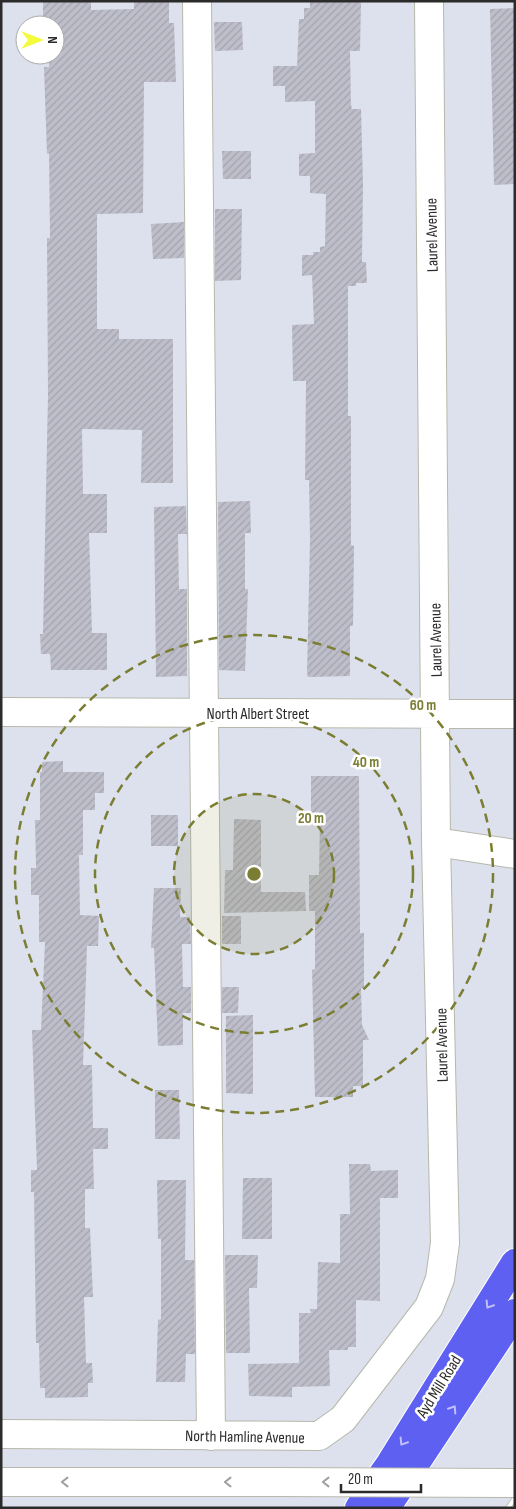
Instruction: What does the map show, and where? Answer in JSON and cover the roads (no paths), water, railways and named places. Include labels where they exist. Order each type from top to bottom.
[{"type":"main road","name":"Ayd Mill Road","points":[[359,1508],[390,1464],[515,1263]]},
{"type":"main road","name":"Ayd Mill Road","points":[[386,1508],[515,1313]]},
{"type":"street","points":[[197,1],[211,1436]]},
{"type":"street","name":"Laurel Avenue","points":[[429,1],[436,842],[445,1243],[440,1279]]},
{"type":"street","name":"North Albert Street","points":[[1,712],[515,714]]},
{"type":"street","points":[[436,842],[515,854]]},
{"type":"street","name":"North Hamline Avenue","points":[[1,1434],[319,1436],[343,1419],[429,1307],[440,1279]]},
{"type":"street","points":[[1,1482],[515,1482]]},
{"type":"railway","points":[[508,1508],[515,1498]]}]
